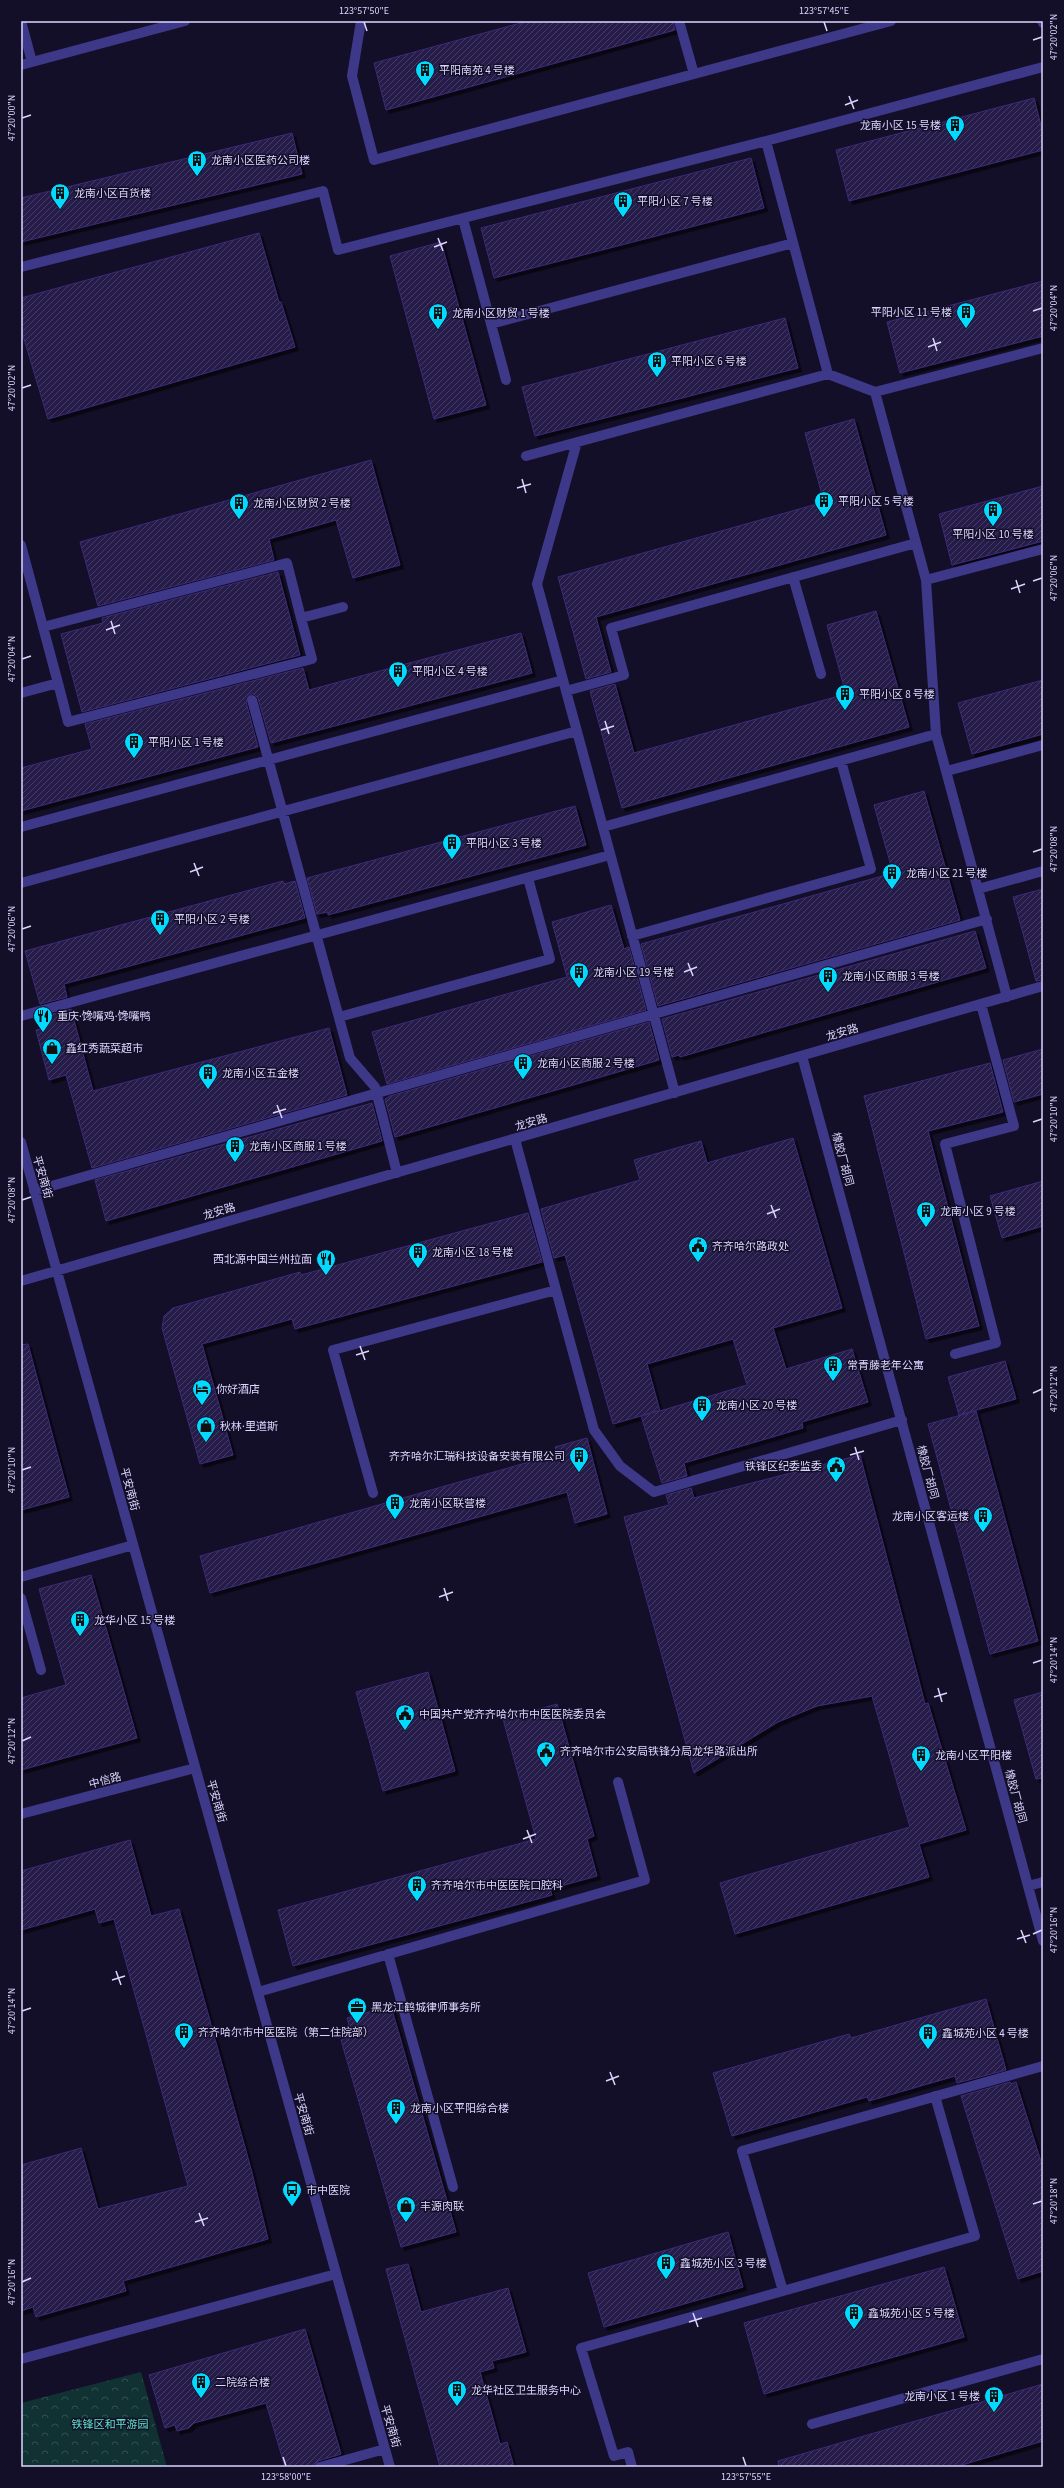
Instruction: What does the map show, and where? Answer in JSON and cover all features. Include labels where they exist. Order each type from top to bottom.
[{"type":"street","points":[[21,21],[32,62]]},
{"type":"street","points":[[21,65],[185,21]]},
{"type":"street","points":[[361,21],[352,76],[374,160],[891,21]]},
{"type":"street","points":[[679,21],[694,74]]},
{"type":"street","points":[[21,267],[323,191],[338,250],[463,220],[1043,67]]},
{"type":"street","points":[[766,141],[828,374]]},
{"type":"street","points":[[463,220],[506,380]]},
{"type":"street","points":[[491,324],[793,243]]},
{"type":"street","points":[[526,456],[828,374],[875,392],[1043,348]]},
{"type":"street","points":[[875,392],[926,580],[936,734],[1007,996]]},
{"type":"street","points":[[577,442],[537,584],[675,1092]]},
{"type":"street","points":[[566,691],[624,675],[611,628],[916,543]]},
{"type":"street","points":[[21,545],[68,722],[312,659],[287,563],[43,627]]},
{"type":"street","points":[[926,580],[1043,549]]},
{"type":"street","points":[[793,577],[821,674]]},
{"type":"street","points":[[301,618],[343,607]]},
{"type":"street","points":[[21,826],[563,680]]},
{"type":"street","points":[[21,693],[58,683]]},
{"type":"street","points":[[252,700],[350,1058],[375,1087],[397,1173]]},
{"type":"street","points":[[21,883],[577,731]]},
{"type":"street","points":[[603,828],[936,734]]},
{"type":"street","points":[[947,771],[1043,745]]},
{"type":"street","points":[[632,936],[871,869],[841,761]]},
{"type":"street","points":[[21,1016],[610,855]]},
{"type":"street","points":[[978,889],[1043,871]]},
{"type":"street","points":[[339,1017],[550,959],[528,878]]},
{"type":"street","points":[[34,1191],[986,920]]},
{"type":"street","name":"龙安路","points":[[23,1281],[1043,986]]},
{"type":"street","points":[[955,1354],[996,1342],[945,1144],[1014,1126],[981,1004]]},
{"type":"street","name":"橡胶厂胡同","points":[[802,1056],[1043,1941]]},
{"type":"street","points":[[515,1139],[594,1430],[620,1466],[654,1492],[902,1420]]},
{"type":"street","name":"平安南街","points":[[21,1142],[390,2467]]},
{"type":"street","points":[[373,1493],[334,1350],[556,1290]]},
{"type":"street","points":[[21,1576],[133,1545]]},
{"type":"street","points":[[21,1598],[41,1670]]},
{"type":"street","name":"中信路","points":[[21,1814],[195,1768]]},
{"type":"street","points":[[258,1992],[645,1880],[618,1782]]},
{"type":"street","points":[[1028,1886],[1043,1882]]},
{"type":"street","points":[[388,1954],[453,2187]]},
{"type":"street","points":[[783,2291],[742,2151],[1043,2066]]},
{"type":"street","points":[[632,2467],[628,2452],[614,2456],[581,2348],[975,2236],[935,2096]]},
{"type":"street","points":[[21,2359],[336,2274]]},
{"type":"street","points":[[812,2424],[1043,2359]]},
{"type":"street","points":[[320,2467],[385,2449]]},
{"type":"green space","name":"铁锋区和平游园","points":[[141,2372],[167,2467],[21,2467],[21,2403]]},
{"type":"building","name":"平阳南苑 4 号楼","points":[[528,21],[673,21],[675,30],[386,110],[374,63]]},
{"type":"building","name":"龙南小区 15 号楼","points":[[1034,98],[1043,134],[1043,150],[849,201],[836,150]]},
{"type":"building","name":"龙南小区医药公司楼","points":[[292,133],[302,174],[21,242],[21,198]]},
{"type":"building","name":"平阳小区 7 号楼","points":[[751,158],[764,208],[494,278],[481,228]]},
{"type":"building","points":[[259,233],[279,302],[281,302],[295,347],[48,419],[21,329],[21,298]]},
{"type":"building","name":"龙南小区财贸 1 号楼","points":[[441,242],[486,405],[434,419],[390,256]]},
{"type":"building","name":"平阳小区 11 号楼","points":[[1043,281],[1043,336],[900,373],[887,322]]},
{"type":"building","name":"平阳小区 6 号楼","points":[[785,318],[798,368],[535,436],[522,387]]},
{"type":"building","name":"平阳小区 5 号楼","points":[[854,419],[886,535],[596,617],[611,672],[586,679],[558,577],[824,502],[805,433]]},
{"type":"building","name":"龙南小区财贸 2 号楼","points":[[371,460],[400,565],[353,578],[336,520],[269,539],[274,560],[98,606],[80,542]]},
{"type":"building","name":"平阳小区 10 号楼","points":[[1043,486],[1043,541],[952,565],[939,514]]},
{"type":"building","points":[[278,572],[300,655],[82,712],[61,634],[103,623],[102,618]]},
{"type":"building","name":"平阳小区 8 号楼","points":[[876,611],[909,727],[622,808],[590,691],[615,684],[634,753],[846,694],[827,625]]},
{"type":"building","points":[[521,633],[532,673],[271,743],[258,698],[254,694],[250,694],[246,702],[258,747],[21,811],[21,768],[92,749],[85,724],[303,668],[309,690]]},
{"type":"building","points":[[1043,680],[1043,734],[972,754],[958,703]]},
{"type":"building","name":"龙南小区 21 号楼","points":[[924,791],[960,920],[658,1006],[641,944],[893,873],[874,805]]},
{"type":"building","name":"平阳小区 3 号楼","points":[[575,806],[586,845],[328,915],[328,912],[317,914],[307,878]]},
{"type":"building","name":"平阳小区 2 号楼","points":[[283,881],[284,884],[295,881],[305,918],[64,984],[67,997],[40,1004],[25,951]]},
{"type":"building","points":[[1043,889],[1043,980],[1036,981],[1013,897]]},
{"type":"building","name":"龙南小区 19 号楼","points":[[611,905],[624,949],[629,947],[646,1010],[387,1084],[372,1032],[567,977],[552,922]]},
{"type":"building","name":"龙南小区商服 3 号楼","points":[[975,931],[986,968],[680,1057],[679,1055],[672,1057],[662,1019]]},
{"type":"building","name":"龙南小区五金楼","points":[[71,1009],[93,1091],[329,1028],[347,1095],[92,1168],[66,1075],[49,1080],[36,1030],[46,1027],[43,1017]]},
{"type":"building","name":"龙南小区商服 2 号楼","points":[[649,1022],[659,1060],[395,1137],[385,1099],[390,1096]]},
{"type":"building","points":[[1043,1049],[1043,1094],[1014,1102],[1003,1060]]},
{"type":"building","name":"龙南小区 9 号楼","points":[[990,1063],[1003,1112],[928,1131],[979,1326],[926,1339],[864,1096]]},
{"type":"building","name":"龙南小区商服 1 号楼","points":[[372,1103],[382,1141],[106,1221],[95,1180]]},
{"type":"building","name":"齐齐哈尔路政处","points":[[793,1138],[842,1308],[773,1328],[786,1369],[852,1349],[868,1402],[802,1422],[803,1428],[684,1463],[687,1476],[662,1483],[641,1416],[658,1411],[613,1424],[565,1255],[554,1258],[541,1209],[640,1180],[634,1160],[701,1141],[707,1163]],"holes":[[[733,1339],[747,1385],[660,1411],[647,1364]]]},
{"type":"building","points":[[1043,1181],[1043,1226],[1002,1238],[990,1196]]},
{"type":"building","points":[[528,1213],[542,1262],[295,1329],[292,1319],[202,1344],[233,1455],[200,1464],[162,1328],[164,1316],[173,1308],[300,1272],[301,1275]]},
{"type":"building","points":[[28,1344],[69,1497],[21,1510],[21,1345]]},
{"type":"building","points":[[1005,1361],[1016,1399],[959,1415],[948,1377]]},
{"type":"building","name":"龙南小区客运楼","points":[[976,1411],[1038,1641],[990,1654],[928,1424]]},
{"type":"building","name":"龙南小区联营楼","points":[[587,1438],[607,1514],[575,1523],[567,1492],[210,1593],[200,1556],[557,1454],[555,1447]]},
{"type":"building","points":[[860,1455],[925,1704],[928,1703],[966,1830],[919,1844],[929,1877],[735,1934],[720,1883],[910,1827],[872,1696],[817,1706],[778,1722],[694,1773],[624,1517],[669,1505],[666,1495],[691,1488],[694,1498]]},
{"type":"building","name":"龙华小区 15 号楼","points":[[91,1575],[137,1738],[21,1770],[21,1698],[66,1685],[39,1589]]},
{"type":"building","name":"中国共产党齐齐哈尔市中医医院委员会","points":[[428,1672],[455,1771],[383,1791],[356,1692]]},
{"type":"building","points":[[1043,1692],[1043,1778],[1036,1779],[1014,1700]]},
{"type":"building","name":"齐齐哈尔市中医医院口腔科","points":[[557,1704],[594,1836],[587,1839],[597,1876],[550,1889],[552,1895],[293,1966],[278,1910],[536,1839],[503,1719]]},
{"type":"building","points":[[130,1840],[151,1916],[179,1909],[251,2169],[268,2239],[123,2281],[126,2291],[36,2317],[33,2307],[21,2311],[21,2165],[81,2148],[98,2209],[188,2186],[114,1919],[99,1923],[95,1909],[21,1930],[21,1871]]},
{"type":"building","points":[[986,1999],[1006,2070],[957,2083],[955,2076],[869,2101],[867,2097],[732,2136],[713,2073],[849,2034],[851,2038]]},
{"type":"building","name":"龙南小区平阳综合楼","points":[[391,2006],[456,2232],[401,2247],[341,2040],[352,2036],[347,2018]]},
{"type":"building","points":[[1010,2082],[1011,2084],[1016,2082],[1043,2168],[1043,2271],[1018,2279],[961,2096]]},
{"type":"building","name":"鑫城苑小区 3 号楼","points":[[728,2232],[743,2287],[604,2327],[588,2273]]},
{"type":"building","name":"龙华社区卫生服务中心","points":[[408,2264],[421,2312],[508,2288],[526,2352],[492,2361],[494,2368],[480,2372],[500,2444],[507,2442],[514,2467],[440,2467],[386,2269]]},
{"type":"building","name":"鑫城苑小区 5 号楼","points":[[944,2267],[964,2337],[764,2394],[744,2323]]},
{"type":"building","name":"二院综合楼","points":[[305,2329],[341,2454],[318,2461],[314,2467],[285,2467],[266,2403],[194,2423],[189,2428],[177,2431],[175,2425],[165,2428],[149,2375]]},
{"type":"building","name":"龙南小区 1 号楼","points":[[1043,2384],[1043,2441],[955,2467],[779,2467],[778,2461]]},
{"type":"place","name":"平阳南苑 4 号楼","points":[[425,87]]},
{"type":"place","name":"龙南小区 15 号楼","points":[[955,142]]},
{"type":"place","name":"龙南小区医药公司楼","points":[[197,177]]},
{"type":"place","name":"龙南小区百货楼","points":[[60,210]]},
{"type":"place","name":"平阳小区 7 号楼","points":[[623,218]]},
{"type":"place","name":"平阳小区 11 号楼","points":[[966,329]]},
{"type":"place","name":"龙南小区财贸 1 号楼","points":[[438,330]]},
{"type":"place","name":"平阳小区 6 号楼","points":[[657,378]]},
{"type":"place","name":"平阳小区 5 号楼","points":[[824,518]]},
{"type":"place","name":"龙南小区财贸 2 号楼","points":[[239,520]]},
{"type":"place","name":"平阳小区 10 号楼","points":[[993,527]]},
{"type":"place","name":"平阳小区 4 号楼","points":[[398,688]]},
{"type":"place","name":"平阳小区 8 号楼","points":[[845,711]]},
{"type":"place","name":"平阳小区 1 号楼","points":[[134,759]]},
{"type":"place","name":"平阳小区 3 号楼","points":[[452,860]]},
{"type":"place","name":"龙南小区 21 号楼","points":[[892,890]]},
{"type":"place","name":"平阳小区 2 号楼","points":[[160,936]]},
{"type":"place","name":"龙南小区 19 号楼","points":[[579,989]]},
{"type":"place","name":"龙南小区商服 3 号楼","points":[[828,993]]},
{"type":"place","name":"重庆·馋嘴鸡·馋嘴鸭","points":[[43,1033]]},
{"type":"place","name":"鑫红秀蔬菜超市","points":[[52,1065]]},
{"type":"place","name":"龙南小区商服 2 号楼","points":[[523,1080]]},
{"type":"place","name":"龙南小区五金楼","points":[[208,1090]]},
{"type":"place","name":"龙南小区商服 1 号楼","points":[[235,1163]]},
{"type":"place","name":"龙南小区 9 号楼","points":[[926,1228]]},
{"type":"place","name":"齐齐哈尔路政处","points":[[698,1263]]},
{"type":"place","name":"龙南小区 18 号楼","points":[[418,1269]]},
{"type":"place","name":"西北源中国兰州拉面","points":[[326,1276]]},
{"type":"place","name":"常青藤老年公寓","points":[[833,1382]]},
{"type":"place","name":"你好酒店","points":[[202,1406]]},
{"type":"place","name":"龙南小区 20 号楼","points":[[702,1422]]},
{"type":"place","name":"秋林·里道斯","points":[[206,1443]]},
{"type":"place","name":"齐齐哈尔汇瑞科技设备安装有限公司","points":[[579,1473]]},
{"type":"place","name":"铁锋区纪委监委","points":[[836,1483]]},
{"type":"place","name":"龙南小区联营楼","points":[[395,1520]]},
{"type":"place","name":"龙南小区客运楼","points":[[983,1533]]},
{"type":"place","name":"龙华小区 15 号楼","points":[[80,1637]]},
{"type":"place","name":"中国共产党齐齐哈尔市中医医院委员会","points":[[405,1731]]},
{"type":"place","name":"齐齐哈尔市公安局铁锋分局龙华路派出所","points":[[546,1768]]},
{"type":"place","name":"龙南小区平阳楼","points":[[921,1772]]},
{"type":"place","name":"齐齐哈尔市中医医院口腔科","points":[[417,1902]]},
{"type":"place","name":"黑龙江鹤城律师事务所","points":[[357,2024]]},
{"type":"place","name":"齐齐哈尔市中医医院（第二住院部）","points":[[184,2049]]},
{"type":"place","name":"鑫城苑小区 4 号楼","points":[[928,2050]]},
{"type":"place","name":"龙南小区平阳综合楼","points":[[396,2125]]},
{"type":"place","name":"市中医院","points":[[292,2207]]},
{"type":"place","name":"丰源肉联","points":[[406,2223]]},
{"type":"place","name":"鑫城苑小区 3 号楼","points":[[666,2280]]},
{"type":"place","name":"鑫城苑小区 5 号楼","points":[[854,2330]]},
{"type":"place","name":"二院综合楼","points":[[201,2399]]},
{"type":"place","name":"龙华社区卫生服务中心","points":[[457,2407]]},
{"type":"place","name":"龙南小区 1 号楼","points":[[994,2413]]}]
